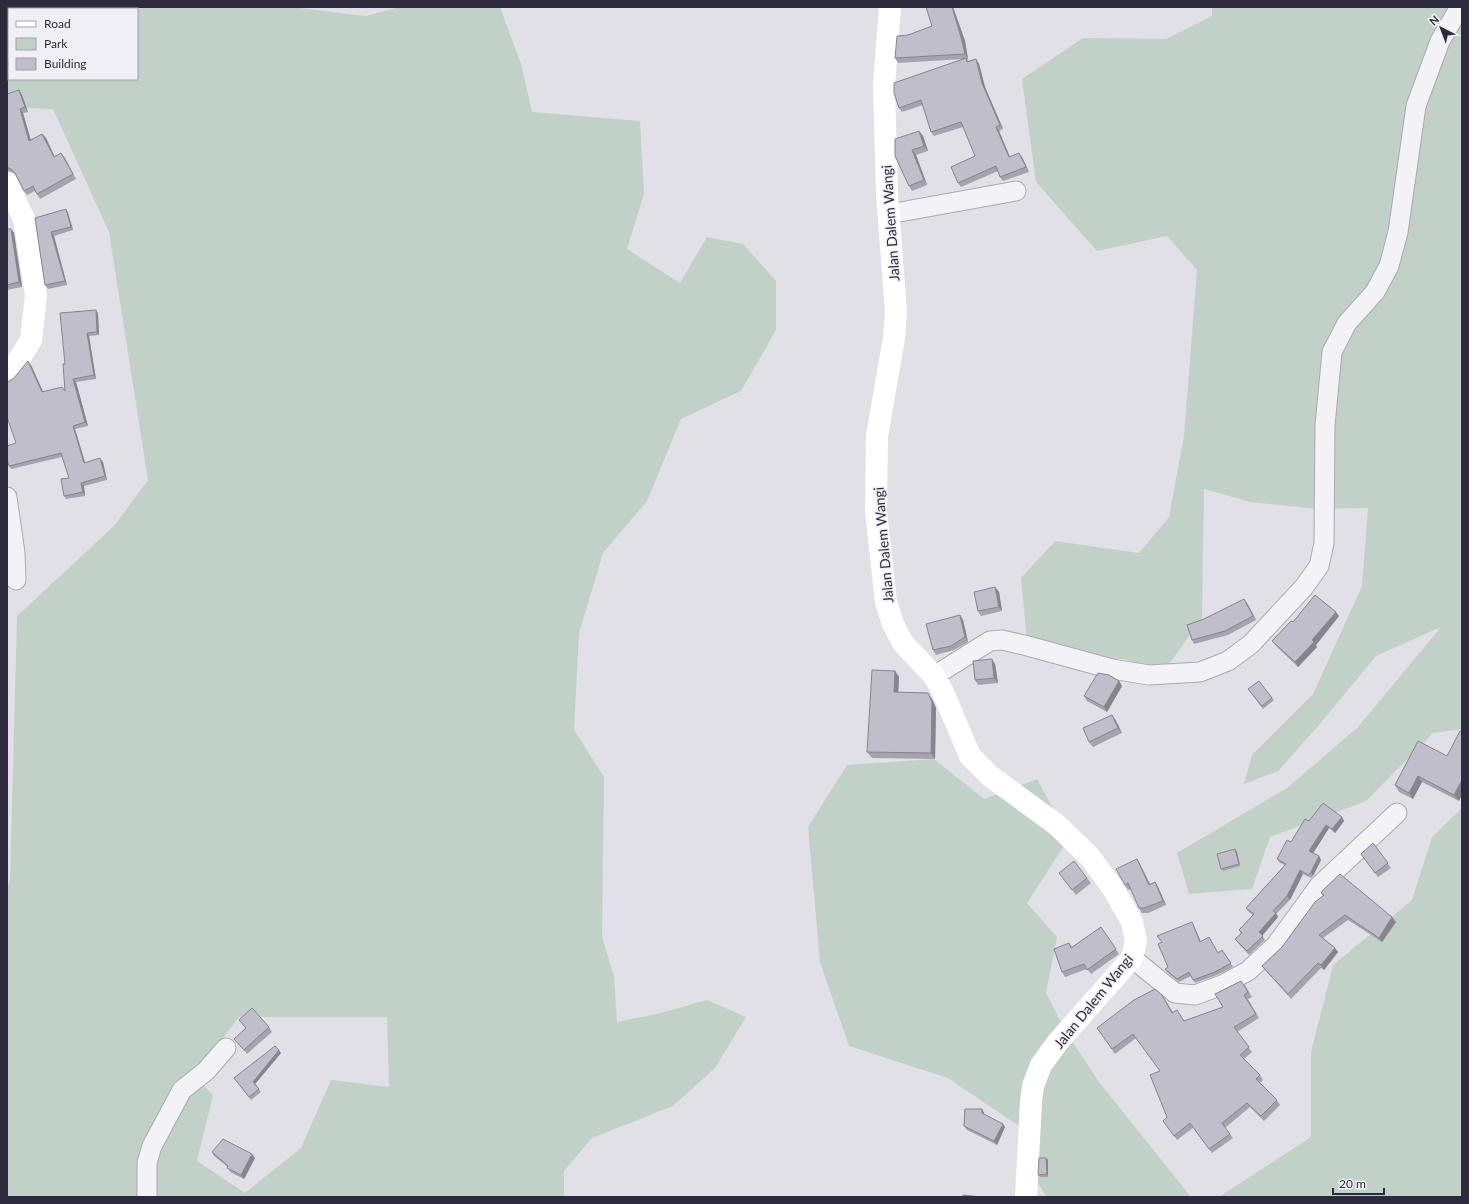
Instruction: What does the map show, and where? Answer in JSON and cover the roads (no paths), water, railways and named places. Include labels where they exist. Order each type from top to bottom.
[{"type":"street","name":"Jalan Dalem Wangi","points":[[890,7],[884,85],[889,214],[896,312],[894,338],[878,430],[876,511],[886,602],[893,624],[903,643],[934,676],[942,690],[970,756],[990,776],[1057,825],[1090,857],[1114,890],[1132,922],[1136,941],[1132,958],[1057,1043],[1041,1065],[1033,1086],[1030,1102],[1026,1197]]},
{"type":"street","points":[[934,676],[990,641],[1002,640],[1112,670],[1150,675],[1200,672],[1228,661],[1251,644],[1304,587],[1319,566],[1324,543],[1325,425],[1332,352],[1347,323],[1375,292],[1389,266],[1398,232],[1416,106],[1440,41],[1460,7]]},
{"type":"street","points":[[7,183],[12,203],[24,219],[36,296],[31,340],[16,364],[7,373]]},
{"type":"street","points":[[889,214],[1016,191]]},
{"type":"street","points":[[7,497],[15,553],[16,580]]},
{"type":"street","points":[[1132,958],[1175,993],[1195,995],[1222,985],[1241,975],[1248,971],[1276,944],[1319,886],[1397,813]]},
{"type":"street","points":[[147,1197],[147,1163],[152,1146],[182,1090],[206,1071],[226,1048]]}]
